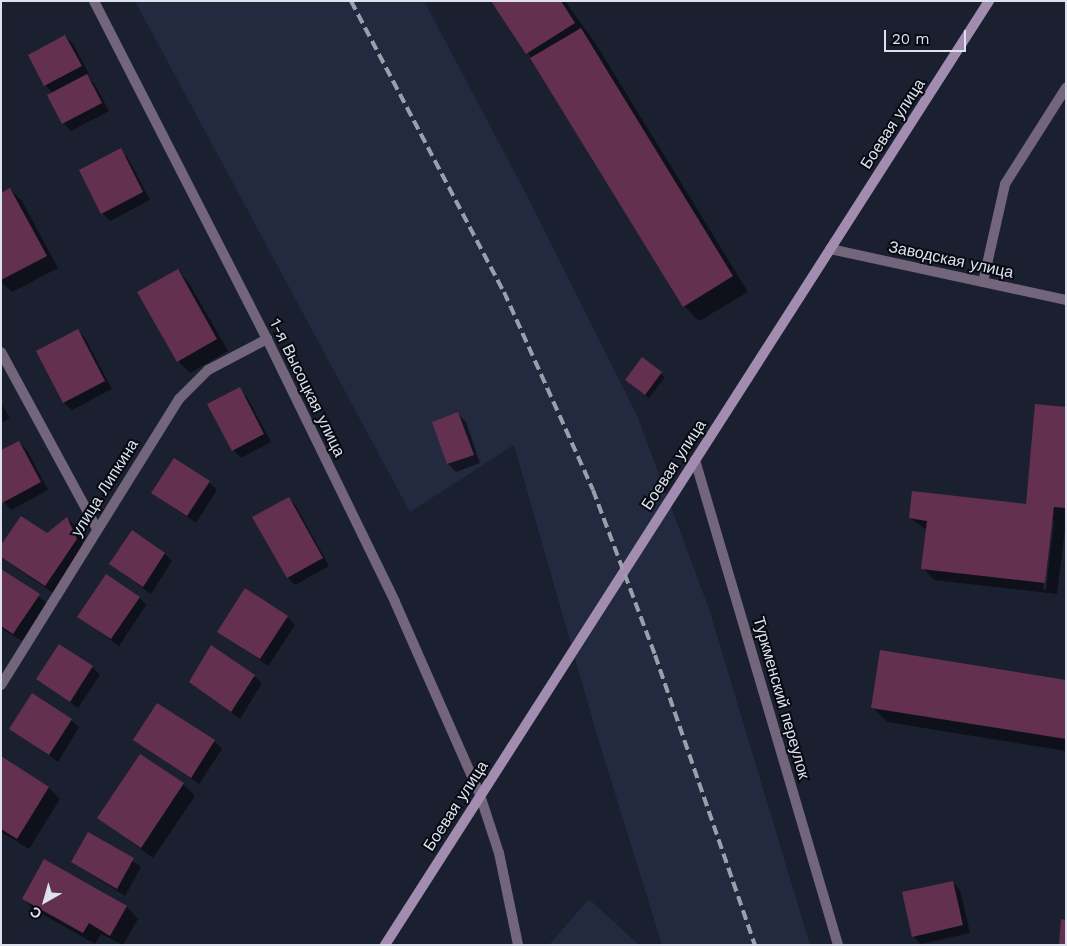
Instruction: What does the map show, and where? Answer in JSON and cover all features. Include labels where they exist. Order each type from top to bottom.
[{"type":"main road","name":"Боевая улица","points":[[385,945],[989,1]]},
{"type":"street","name":"1-я Высоцкая улица","points":[[94,1],[267,339],[395,602],[480,795],[499,853],[518,945]]},
{"type":"street","points":[[983,282],[1005,184],[1066,88]]},
{"type":"street","name":"Заводская улица","points":[[830,249],[1066,300]]},
{"type":"street","name":"улица Липкина","points":[[1,685],[179,399],[208,370],[267,339]]},
{"type":"street","points":[[1,352],[97,529]]},
{"type":"street","name":"Туркменский переулок","points":[[695,460],[838,945]]},
{"type":"shaded area","points":[[135,1],[424,1],[524,190],[638,418],[709,609],[810,945],[662,945],[597,735],[514,445],[410,512]]},
{"type":"shaded area","points":[[589,899],[639,945],[549,945]]},
{"type":"building","points":[[491,1],[561,1],[575,23],[526,54]]},
{"type":"building","points":[[581,28],[733,276],[683,307],[530,58]]},
{"type":"building","points":[[65,35],[82,66],[44,86],[28,55]]},
{"type":"building","points":[[87,74],[102,103],[62,124],[47,95]]},
{"type":"building","points":[[121,148],[143,192],[101,214],[79,170]]},
{"type":"building","points":[[10,188],[47,256],[1,280],[1,193]]},
{"type":"building","points":[[178,269],[217,339],[177,362],[137,292]]},
{"type":"building","points":[[78,329],[105,381],[63,403],[36,351]]},
{"type":"building","points":[[642,357],[662,372],[645,395],[625,380]]},
{"type":"building","points":[[240,387],[264,434],[232,451],[207,404]]},
{"type":"building","points":[[1035,404],[1066,407],[1066,508],[1054,507],[1045,583],[921,569],[927,521],[909,518],[912,491],[1026,504]]},
{"type":"building","points":[[458,412],[474,455],[447,464],[432,422]]},
{"type":"building","points":[[19,441],[41,482],[2,503],[1,450]]},
{"type":"building","points":[[174,458],[210,481],[187,516],[151,493]]},
{"type":"building","points":[[289,497],[323,558],[287,578],[252,517]]},
{"type":"building","points":[[21,516],[47,533],[67,517],[77,539],[45,586],[1,557],[1,545]]},
{"type":"building","points":[[132,530],[165,553],[143,587],[109,564]]},
{"type":"building","points":[[1,569],[40,594],[13,634],[1,626]]},
{"type":"building","points":[[106,574],[140,597],[111,639],[77,617]]},
{"type":"building","points":[[245,588],[288,616],[260,659],[217,632]]},
{"type":"building","points":[[59,644],[93,666],[70,702],[36,679]]},
{"type":"building","points":[[211,645],[255,675],[231,712],[189,682]]},
{"type":"building","points":[[880,650],[1066,680],[1066,739],[871,708]]},
{"type":"building","points":[[32,693],[72,719],[49,755],[9,729]]},
{"type":"building","points":[[157,703],[215,740],[191,778],[133,740]]},
{"type":"building","points":[[140,754],[184,783],[141,848],[97,818]]},
{"type":"building","points":[[1,756],[49,787],[17,839],[1,829]]},
{"type":"building","points":[[88,832],[134,858],[117,889],[71,862]]},
{"type":"building","points":[[44,859],[127,906],[110,936],[89,923],[83,933],[22,899]]},
{"type":"building","points":[[953,881],[963,925],[912,937],[902,892]]},
{"type":"building","points":[[1061,919],[1066,920],[1066,945],[1059,945]]},
{"type":"railway","points":[[351,1],[504,292],[593,490],[655,655],[755,945]]}]
